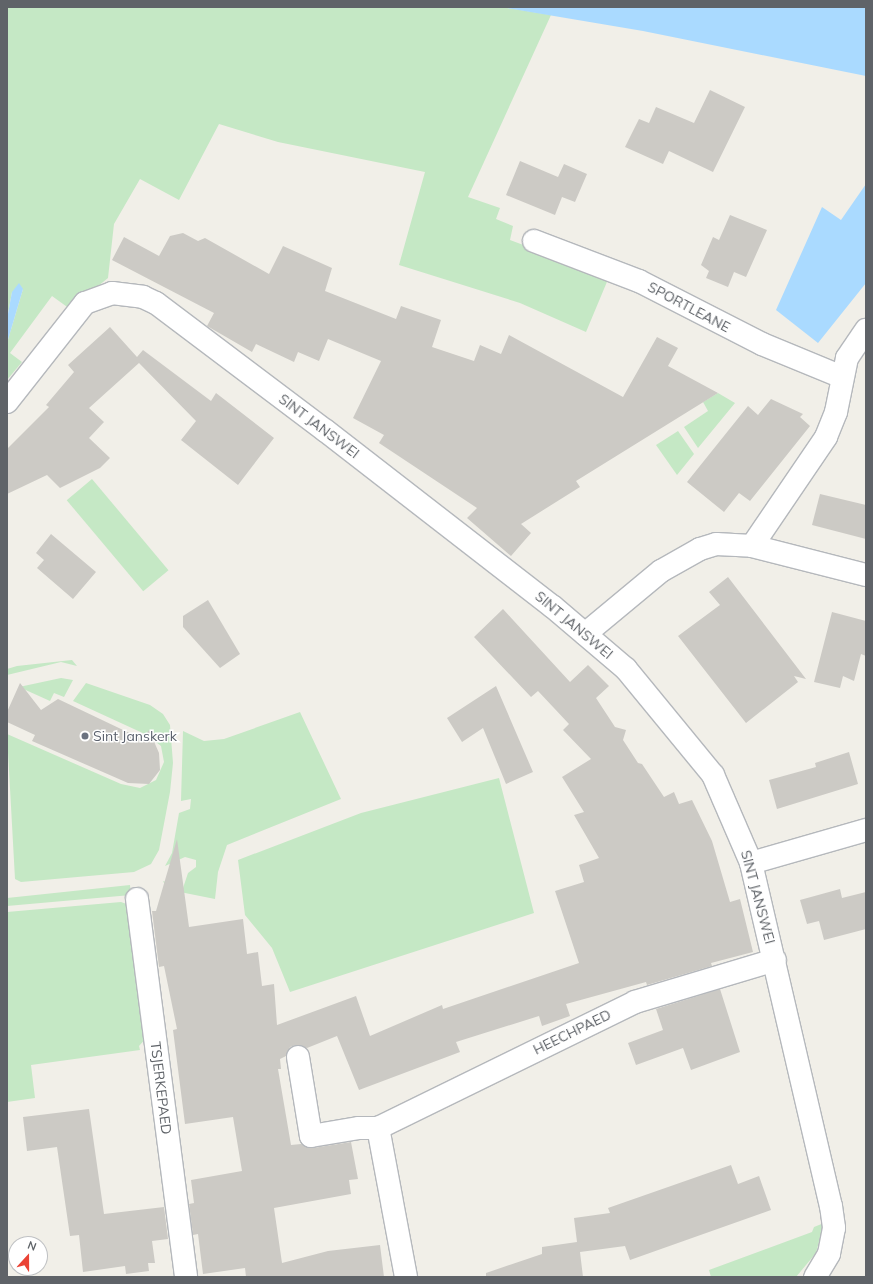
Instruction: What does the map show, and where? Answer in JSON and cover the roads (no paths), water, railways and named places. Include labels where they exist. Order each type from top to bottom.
[{"type":"street","name":"SPORTLEANE","points":[[534,241],[639,281],[755,340],[842,377]]},
{"type":"street","name":"SINT JANSWEI","points":[[7,402],[85,303],[112,293],[143,297],[156,303],[326,431],[552,606],[631,674],[713,775],[751,863],[833,1218],[828,1254],[815,1277]]},
{"type":"street","points":[[752,546],[826,437],[836,412],[847,358],[866,330]]},
{"type":"street","points":[[585,634],[637,589],[680,558],[716,544],[752,546],[866,575]]},
{"type":"street","points":[[751,863],[866,830]]},
{"type":"street","name":"TSJERKEPAED","points":[[137,899],[186,1277]]},
{"type":"street","name":"HEECHPAED","points":[[298,1057],[311,1136],[359,1128],[378,1128],[636,1002],[774,960]]},
{"type":"street","points":[[378,1128],[406,1277]]},
{"type":"water","points":[[501,7],[866,7],[866,76],[643,31]]},
{"type":"water","points":[[866,184],[866,283],[818,343],[776,310],[822,207],[841,220]]},
{"type":"water","points":[[19,283],[23,289],[7,343],[7,319],[12,292]]},
{"type":"place","name":"Sint Janskerk","points":[[85,736]]}]
